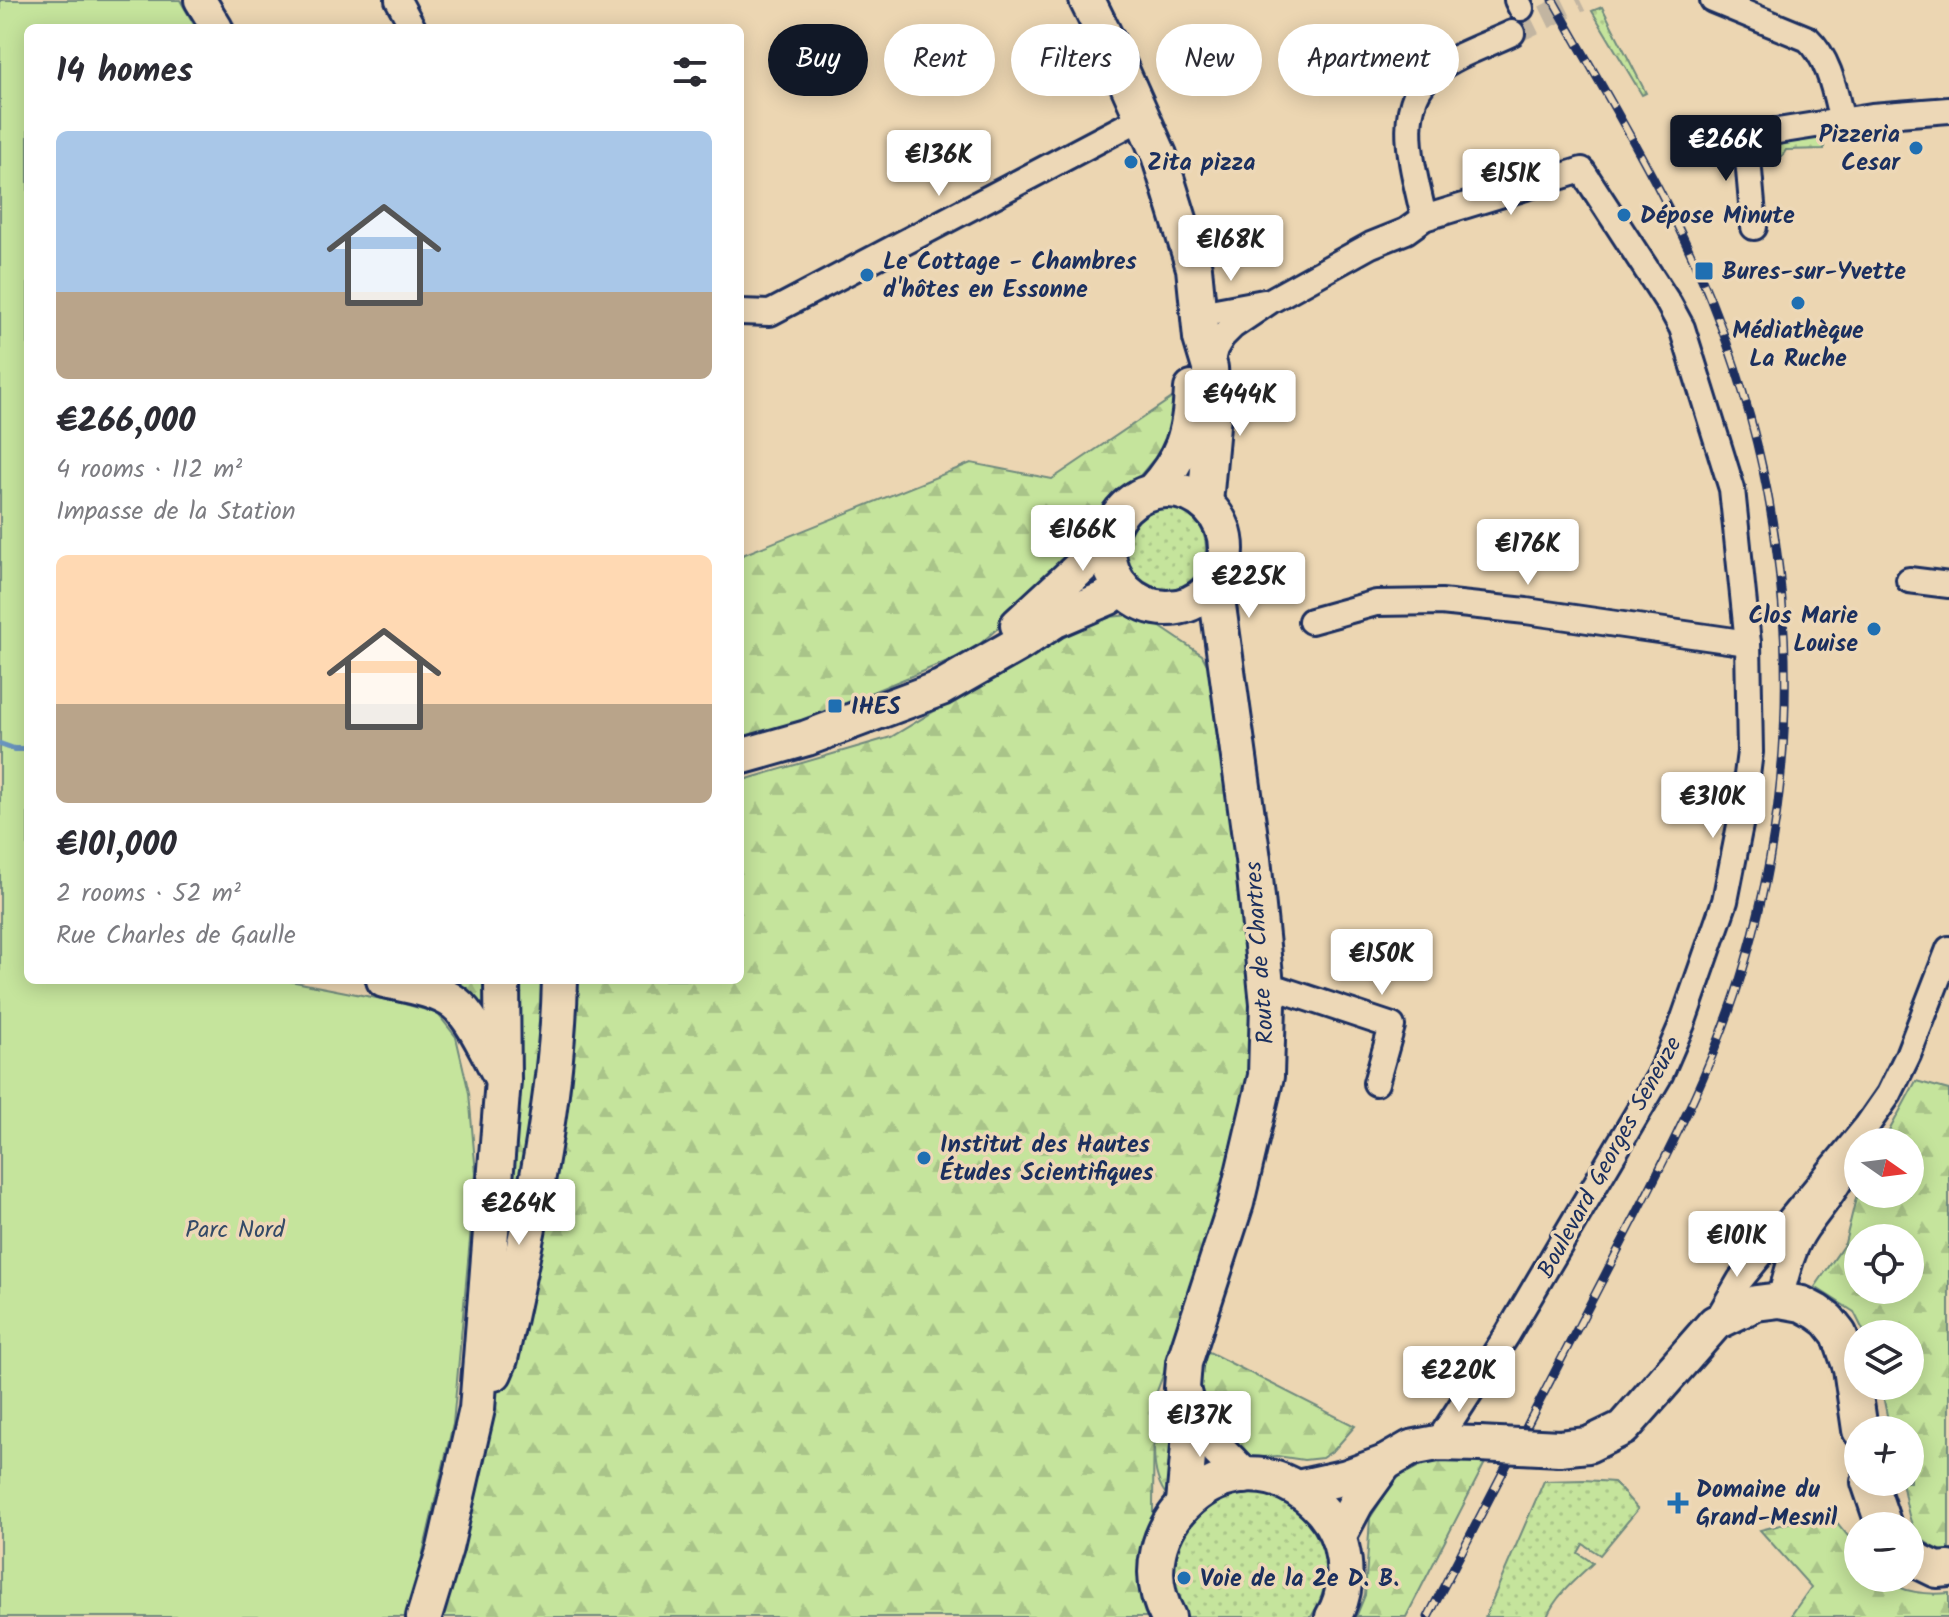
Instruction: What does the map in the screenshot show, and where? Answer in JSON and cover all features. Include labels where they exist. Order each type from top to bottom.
[{"type":"main road","points":[[1087,0],[1143,117],[1184,230],[1197,283],[1213,414],[1205,503]]},
{"type":"main road","points":[[1152,492],[1175,465],[1188,433],[1192,378],[1204,340]]},
{"type":"main road","points":[[1180,491],[1205,503],[1217,517],[1225,542],[1223,568],[1215,584],[1195,601],[1169,608],[1143,603],[1121,586],[1113,573],[1109,541],[1119,515],[1134,500],[1152,492],[1180,491]]},
{"type":"main road","points":[[994,658],[1017,626],[1109,541]]},
{"type":"main road","name":"Route de Chartres","points":[[1184,1503],[1191,1422],[1182,1388],[1184,1363],[1236,1203],[1266,1076],[1268,1004],[1253,859],[1215,584]]},
{"type":"main road","points":[[744,756],[807,738],[941,688],[1055,620],[1109,597],[1121,586]]},
{"type":"main road","points":[[1169,608],[1227,665]]},
{"type":"main road","points":[[399,984],[436,994],[455,1003],[466,1016],[503,1080]]},
{"type":"main road","points":[[424,1617],[445,1548],[477,1409],[503,1080],[502,984]]},
{"type":"main road","points":[[477,1409],[500,1359],[534,1200],[550,1100],[560,984]]},
{"type":"main road","points":[[1297,1488],[1347,1477],[1385,1463],[1411,1448],[1437,1443],[1559,1448],[1588,1445],[1623,1428],[1715,1323],[1756,1303],[1780,1300],[1802,1304],[1828,1320],[1839,1334],[1851,1368],[1858,1416]]},
{"type":"main road","points":[[1191,1422],[1244,1476]]},
{"type":"main road","points":[[1338,1537],[1356,1503],[1385,1463]]},
{"type":"main road","points":[[1168,1617],[1160,1603],[1155,1575],[1158,1546],[1171,1519],[1184,1503],[1201,1490],[1222,1480],[1244,1476],[1271,1479],[1297,1488],[1322,1509],[1338,1537],[1345,1561],[1344,1586],[1333,1617]]},
{"type":"main road","points":[[1924,1564],[1937,1570],[1949,1569]]},
{"type":"street","points":[[200,0],[215,24]]},
{"type":"street","points":[[398,0],[411,24]]},
{"type":"street","points":[[1713,0],[1808,39],[1817,47],[1826,64],[1842,121]]},
{"type":"street","points":[[1270,301],[1233,326],[1215,349],[1204,340],[1270,301],[1371,245],[1406,231],[1424,218],[1409,133],[1409,118],[1417,93],[1435,71],[1512,33]]},
{"type":"street","points":[[1754,227],[1746,136],[1872,116],[1949,110]]},
{"type":"street","points":[[744,312],[770,313],[1143,117]]},
{"type":"street","name":"Boulevard Georges Seneuze","points":[[1424,218],[1582,170],[1682,328],[1732,489],[1748,643],[1750,752],[1742,815],[1725,901],[1682,1024],[1660,1075],[1507,1335],[1437,1443]]},
{"type":"street","points":[[1909,580],[1949,585]]},
{"type":"street","points":[[1311,621],[1376,603],[1441,602],[1748,643]]},
{"type":"street","points":[[1867,1128],[1908,1055],[1949,949]]},
{"type":"street","points":[[1265,984],[1392,1026],[1376,1083]]},
{"type":"street","points":[[1715,1323],[1740,1280],[1844,1158]]},
{"type":"street","points":[[1780,1300],[1787,1272],[1805,1230],[1844,1175]]},
{"type":"green space","name":"Parc Nord","points":[[0,0],[180,0],[194,24],[24,24],[24,984],[305,984],[437,1013],[456,1037],[469,1093],[476,1174],[453,1424],[408,1617],[0,1617]]},
{"type":"green space","points":[[1602,7],[1646,93],[1642,95],[1592,11]]},
{"type":"green space","points":[[1824,136],[1824,149],[1786,150],[1782,156],[1776,156],[1764,146]]},
{"type":"green space","points":[[1175,396],[1182,425],[1058,575],[972,651],[785,728],[744,741],[744,554],[971,463],[1052,479]]},
{"type":"green space","points":[[1164,506],[1180,509],[1194,518],[1203,532],[1206,548],[1203,564],[1194,578],[1180,587],[1164,590],[1148,587],[1134,578],[1125,564],[1122,548],[1125,532],[1134,518],[1148,509]]},
{"type":"green space","name":"Institut des Hautes Études Scientifiques","points":[[1141,614],[1202,655],[1222,693],[1256,976],[1256,1079],[1227,1207],[1154,1399],[1152,1617],[428,1617],[452,1552],[541,1236],[511,1175],[511,984],[744,984],[744,780],[891,737],[1088,619]]},
{"type":"green space","points":[[442,984],[484,984],[484,1004],[472,1005]]},
{"type":"green space","points":[[1916,1081],[1949,1090],[1949,1553],[1924,1541],[1924,1512],[1908,1512],[1905,1496],[1924,1496],[1924,1416],[1887,1416],[1884,1400],[1924,1400],[1924,1320],[1858,1320],[1854,1312],[1815,1287],[1844,1244],[1844,1304],[1924,1304],[1924,1224],[1850,1224],[1854,1208],[1924,1208],[1924,1128],[1891,1128]]},
{"type":"green space","points":[[1201,1348],[1355,1426],[1334,1450],[1322,1458],[1249,1458],[1214,1426],[1201,1400]]},
{"type":"green space","points":[[1169,1398],[1182,1435],[1173,1487],[1165,1493],[1156,1472],[1154,1445],[1159,1419]]},
{"type":"green space","points":[[1437,1457],[1487,1459],[1406,1617],[1356,1617],[1365,1595],[1370,1518],[1396,1478]]},
{"type":"green space","points":[[1544,1481],[1614,1482],[1638,1509],[1600,1555],[1583,1544],[1578,1553],[1593,1563],[1561,1594],[1547,1617],[1485,1617]]},
{"type":"green space","points":[[1245,1491],[1288,1505],[1305,1518],[1317,1534],[1324,1553],[1326,1574],[1322,1595],[1311,1617],[1182,1617],[1174,1602],[1169,1557],[1202,1505]]},
{"type":"green space","points":[[1829,1513],[1844,1531],[1844,1592],[1949,1593],[1949,1617],[1796,1617],[1792,1614],[1811,1587],[1760,1530]]},
{"type":"waterway","points":[[0,744],[24,749]]},
{"type":"tunnel","points":[[1512,33],[1580,0]]},
{"type":"railway","points":[[1428,1617],[1664,1161],[1717,1044],[1745,963],[1765,883],[1778,802],[1785,720],[1784,639],[1778,557],[1764,477],[1744,397],[1718,319],[1683,237],[1642,156],[1553,0]]},
{"type":"place","name":"Pizzeria Cesar","points":[[1916,148]]},
{"type":"place","name":"Zita pizza","points":[[1131,162]]},
{"type":"place","name":"Dépose Minute","points":[[1624,215]]},
{"type":"place","name":"Bures-sur-Yvette","points":[[1704,271]]},
{"type":"place","name":"Le Cottage - Chambres d'hôtes en Essonne","points":[[867,275]]},
{"type":"place","name":"Médiathèque La Ruche","points":[[1798,303]]},
{"type":"place","name":"Clos Marie Louise","points":[[1874,629]]},
{"type":"place","name":"IHES","points":[[835,706]]},
{"type":"place","name":"Institut des Hautes Études Scientifiques","points":[[924,1158]]},
{"type":"place","name":"Domaine du Grand-Mesnil","points":[[1678,1503]]},
{"type":"place","name":"Voie de la 2e D. B.","points":[[1184,1578]]}]
